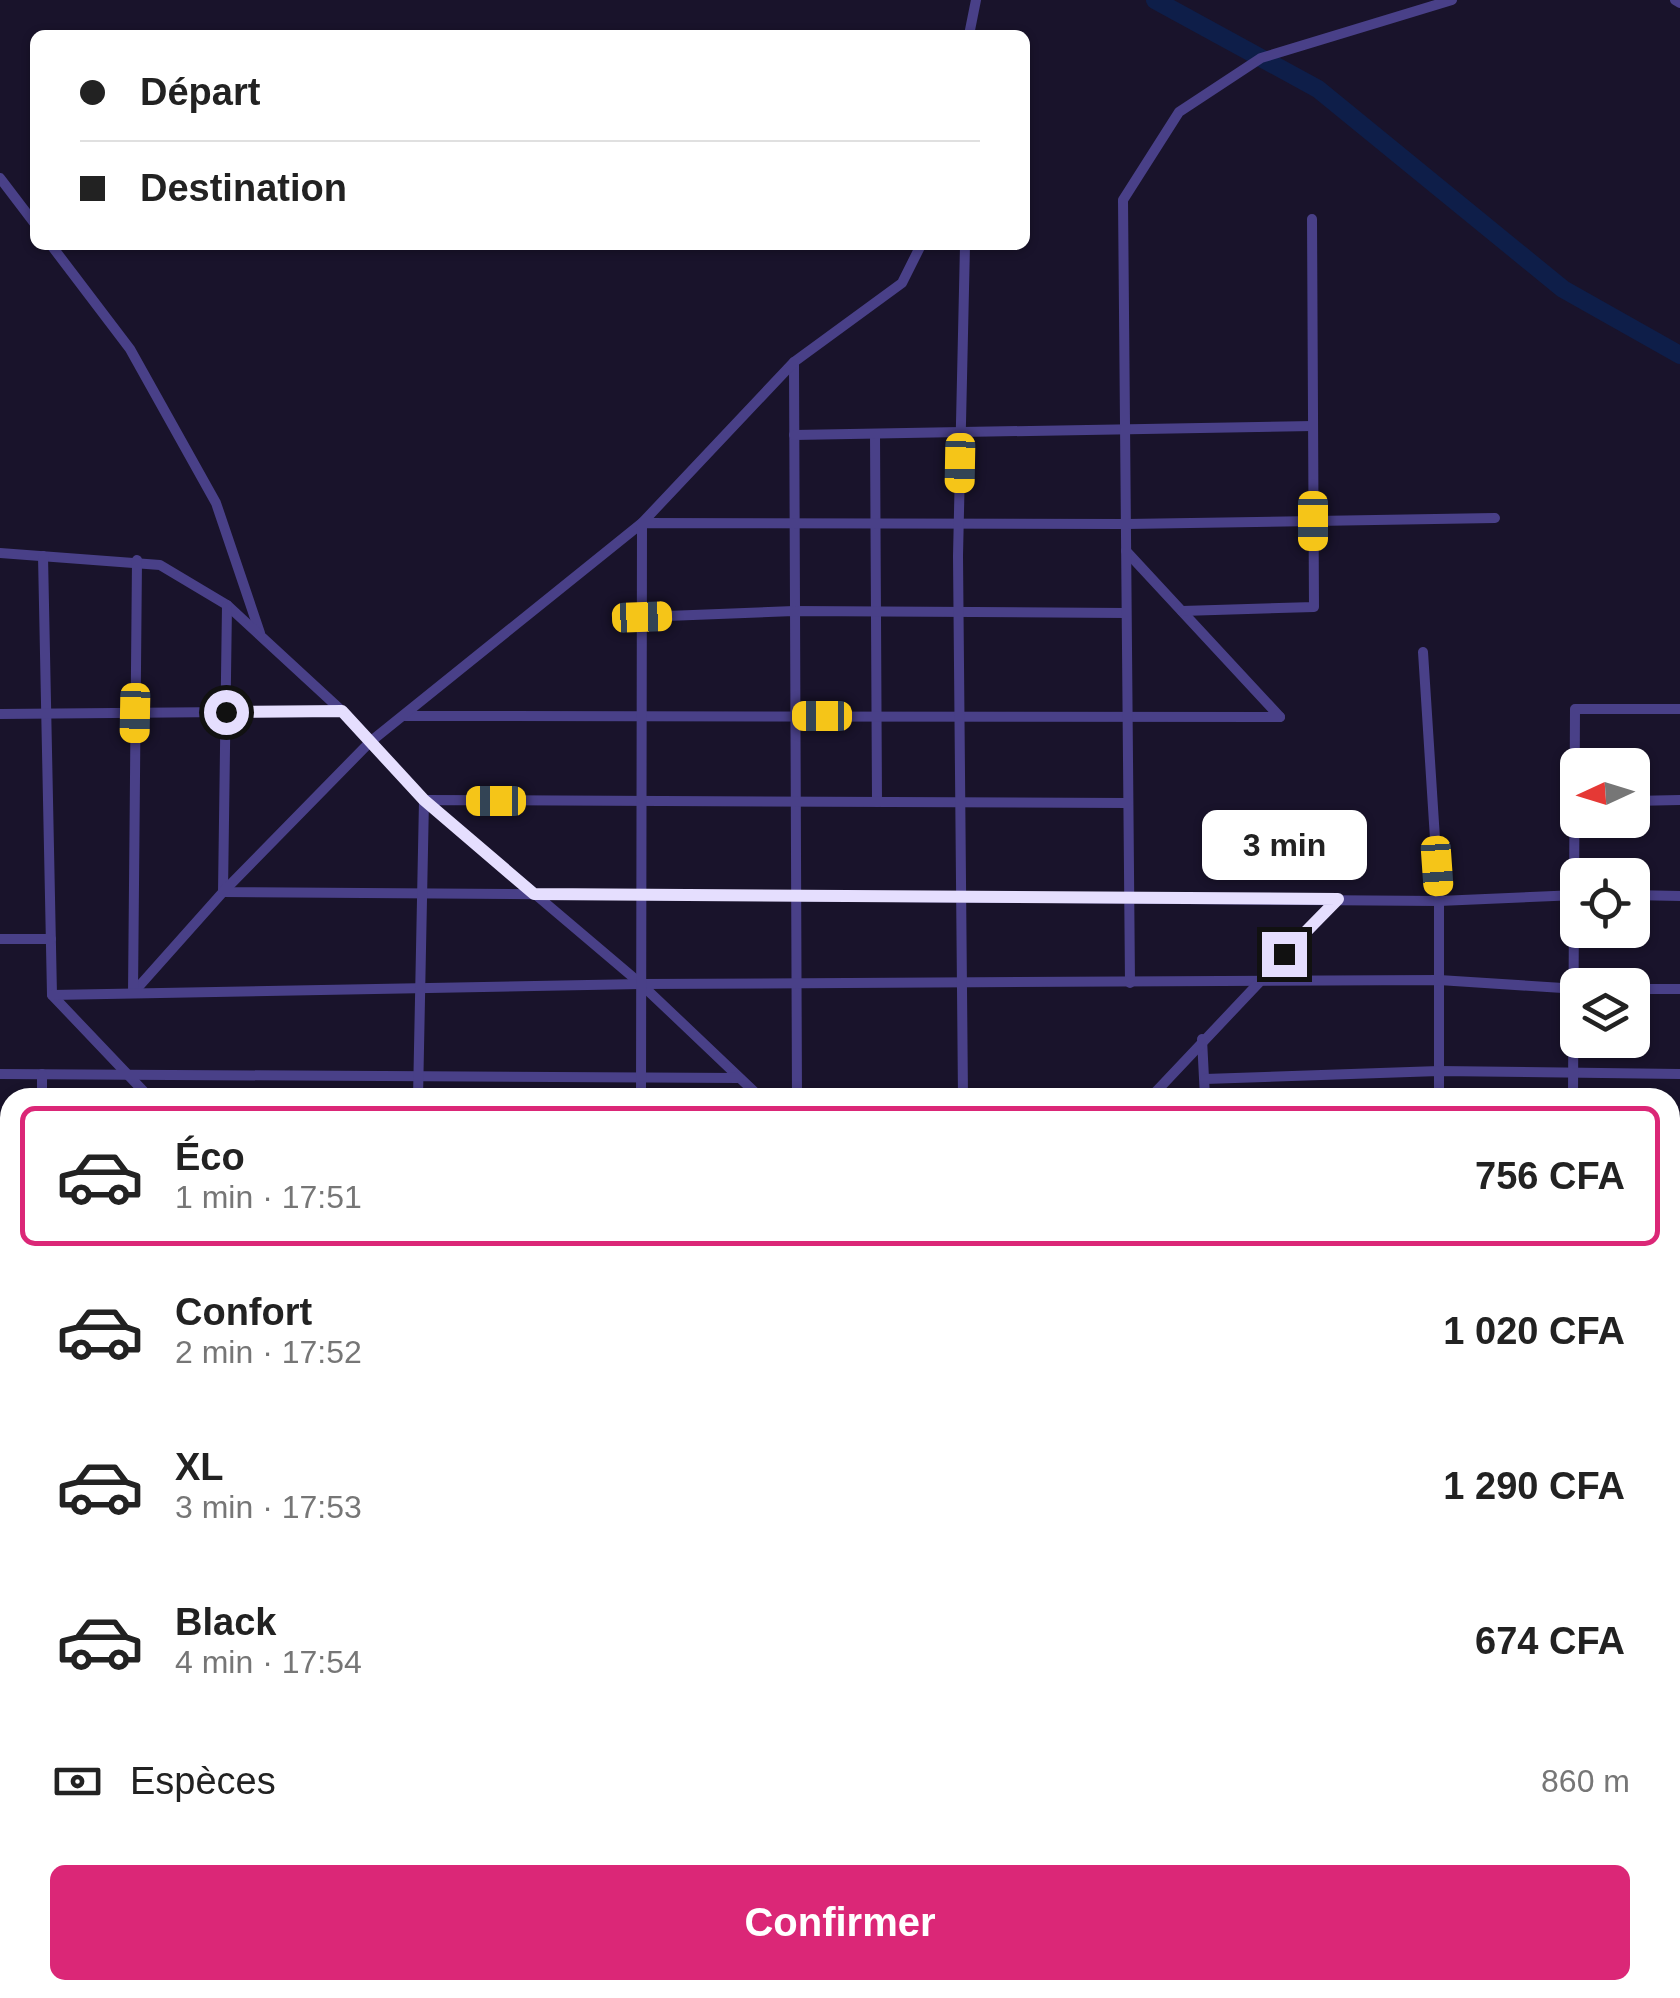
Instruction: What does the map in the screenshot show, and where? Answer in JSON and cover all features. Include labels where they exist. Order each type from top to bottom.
[{"type":"street","points":[[971,30],[976,0]]},
{"type":"street","points":[[1130,983],[1122,200],[1179,112],[1261,58],[1452,0]]},
{"type":"street","points":[[0,178],[30,217]]},
{"type":"street","points":[[1182,612],[1314,607],[1312,219]]},
{"type":"street","points":[[55,250],[130,349],[216,503],[260,633]]},
{"type":"street","points":[[132,994],[223,892],[370,742],[642,523],[794,362],[902,283],[918,250]]},
{"type":"street","points":[[962,1088],[958,524],[965,250]]},
{"type":"street","points":[[794,362],[797,1088]]},
{"type":"street","points":[[794,435],[1313,426]]},
{"type":"street","points":[[875,434],[877,802]]},
{"type":"street","points":[[642,523],[1126,524],[1495,518]]},
{"type":"street","points":[[641,1088],[642,523]]},
{"type":"street","points":[[403,716],[1280,718],[1126,552]]},
{"type":"street","points":[[0,554],[137,560],[160,565],[227,604],[342,711],[424,800],[641,984],[750,1088]]},
{"type":"street","points":[[43,556],[52,995],[137,1088]]},
{"type":"street","points":[[132,994],[137,560]]},
{"type":"street","points":[[223,892],[227,604]]},
{"type":"street","points":[[642,617],[794,611],[1126,612]]},
{"type":"street","points":[[1423,652],[1439,901],[1440,1088]]},
{"type":"street","points":[[1575,748],[1575,709],[1680,709]]},
{"type":"street","points":[[0,714],[342,711]]},
{"type":"street","points":[[424,800],[1128,803]]},
{"type":"street","points":[[418,1088],[424,800]]},
{"type":"street","points":[[1650,801],[1680,800]]},
{"type":"street","points":[[223,892],[1129,895],[1439,901],[1560,896]]},
{"type":"street","points":[[1650,896],[1680,896]]},
{"type":"street","points":[[1159,1088],[1338,899]]},
{"type":"street","points":[[0,940],[51,940]]},
{"type":"street","points":[[52,995],[641,984],[1439,980],[1560,988]]},
{"type":"street","points":[[1650,989],[1680,989]]},
{"type":"street","points":[[1202,1039],[1205,1088]]},
{"type":"street","points":[[1574,1058],[1574,1088]]},
{"type":"street","points":[[1205,1079],[1440,1071],[1680,1074]]},
{"type":"street","points":[[0,1074],[739,1078]]},
{"type":"street","points":[[42,1074],[42,1088]]},
{"type":"waterway","points":[[1155,0],[1318,89],[1563,289],[1680,355]]},
{"type":"route","points":[[226,712],[342,711],[424,800],[534,894],[1338,899],[1284,954]]}]
